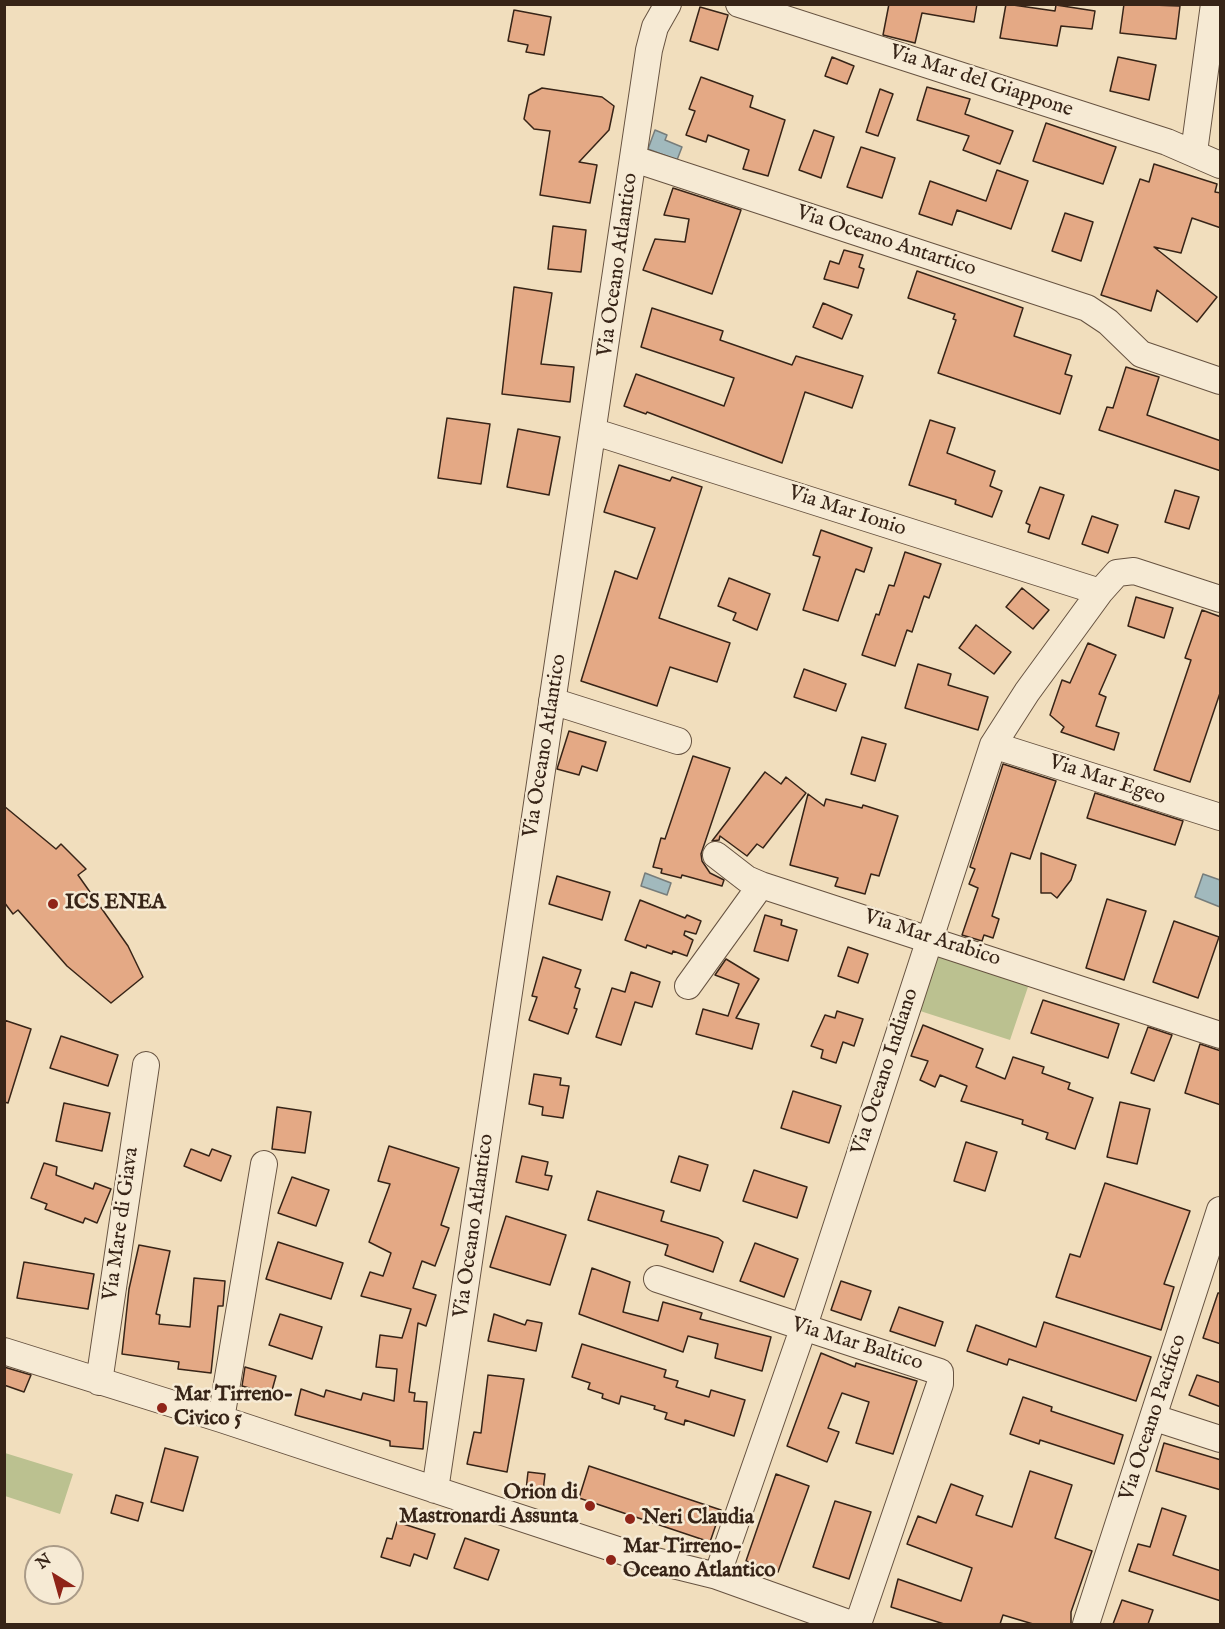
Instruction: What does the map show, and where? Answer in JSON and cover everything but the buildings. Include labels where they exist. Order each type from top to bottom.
[{"type":"street","name":"Via Oceano Atlantico","points":[[435,1490],[552,702],[595,432],[651,39],[668,4]]},
{"type":"street","name":"Via Mar del Giappone","points":[[739,4],[1194,152],[1221,165]]},
{"type":"street","points":[[1194,152],[1214,4]]},
{"type":"street","name":"Via Oceano Antartico","points":[[634,159],[1087,308],[1108,322],[1127,342],[1148,358],[1221,381]]},
{"type":"street","name":"Via Mar Ionio","points":[[595,432],[1100,592]]},
{"type":"street","name":"Via Oceano Indiano","points":[[717,1576],[803,1329],[993,745],[1009,718],[1100,592],[1117,573],[1128,570],[1221,598]]},
{"type":"street","points":[[552,702],[678,741]]},
{"type":"street","name":"Via Mar Egeo","points":[[993,745],[1221,817]]},
{"type":"street","name":"Via Mar Arabico","points":[[716,855],[747,879],[761,885],[930,938],[1221,1035]]},
{"type":"street","points":[[688,986],[761,885]]},
{"type":"street","name":"Via Mare di Giava","points":[[99,1382],[146,1065]]},
{"type":"street","points":[[221,1419],[264,1164]]},
{"type":"street","name":"Via Oceano Pacifico","points":[[1086,1624],[1221,1210]]},
{"type":"street","name":"Via Mar Baltico","points":[[657,1279],[803,1329],[935,1369],[941,1377],[858,1624]]},
{"type":"street","points":[[4,1351],[221,1419],[636,1556],[717,1576],[851,1624]]},
{"type":"street","points":[[1155,1418],[1221,1439]]},
{"type":"green space","points":[[934,950],[1030,981],[1010,1040],[914,1009]]},
{"type":"green space","points":[[5,1453],[73,1474],[60,1514],[5,1496]]},
{"type":"water","points":[[655,130],[667,135],[665,140],[682,147],[677,160],[648,149]]},
{"type":"water","points":[[645,873],[671,883],[667,895],[641,886]]},
{"type":"water","points":[[1203,874],[1220,880],[1220,907],[1195,897]]},
{"type":"place","name":"ICS ENEA","points":[[53,904]]},
{"type":"place","name":"Mar Tirreno- Civico 5","points":[[162,1408]]},
{"type":"place","name":"Orion di Mastronardi Assunta","points":[[590,1506]]},
{"type":"place","name":"Neri Claudia","points":[[630,1519]]},
{"type":"place","name":"Mar Tirreno- Oceano Atlantico","points":[[611,1560]]}]
